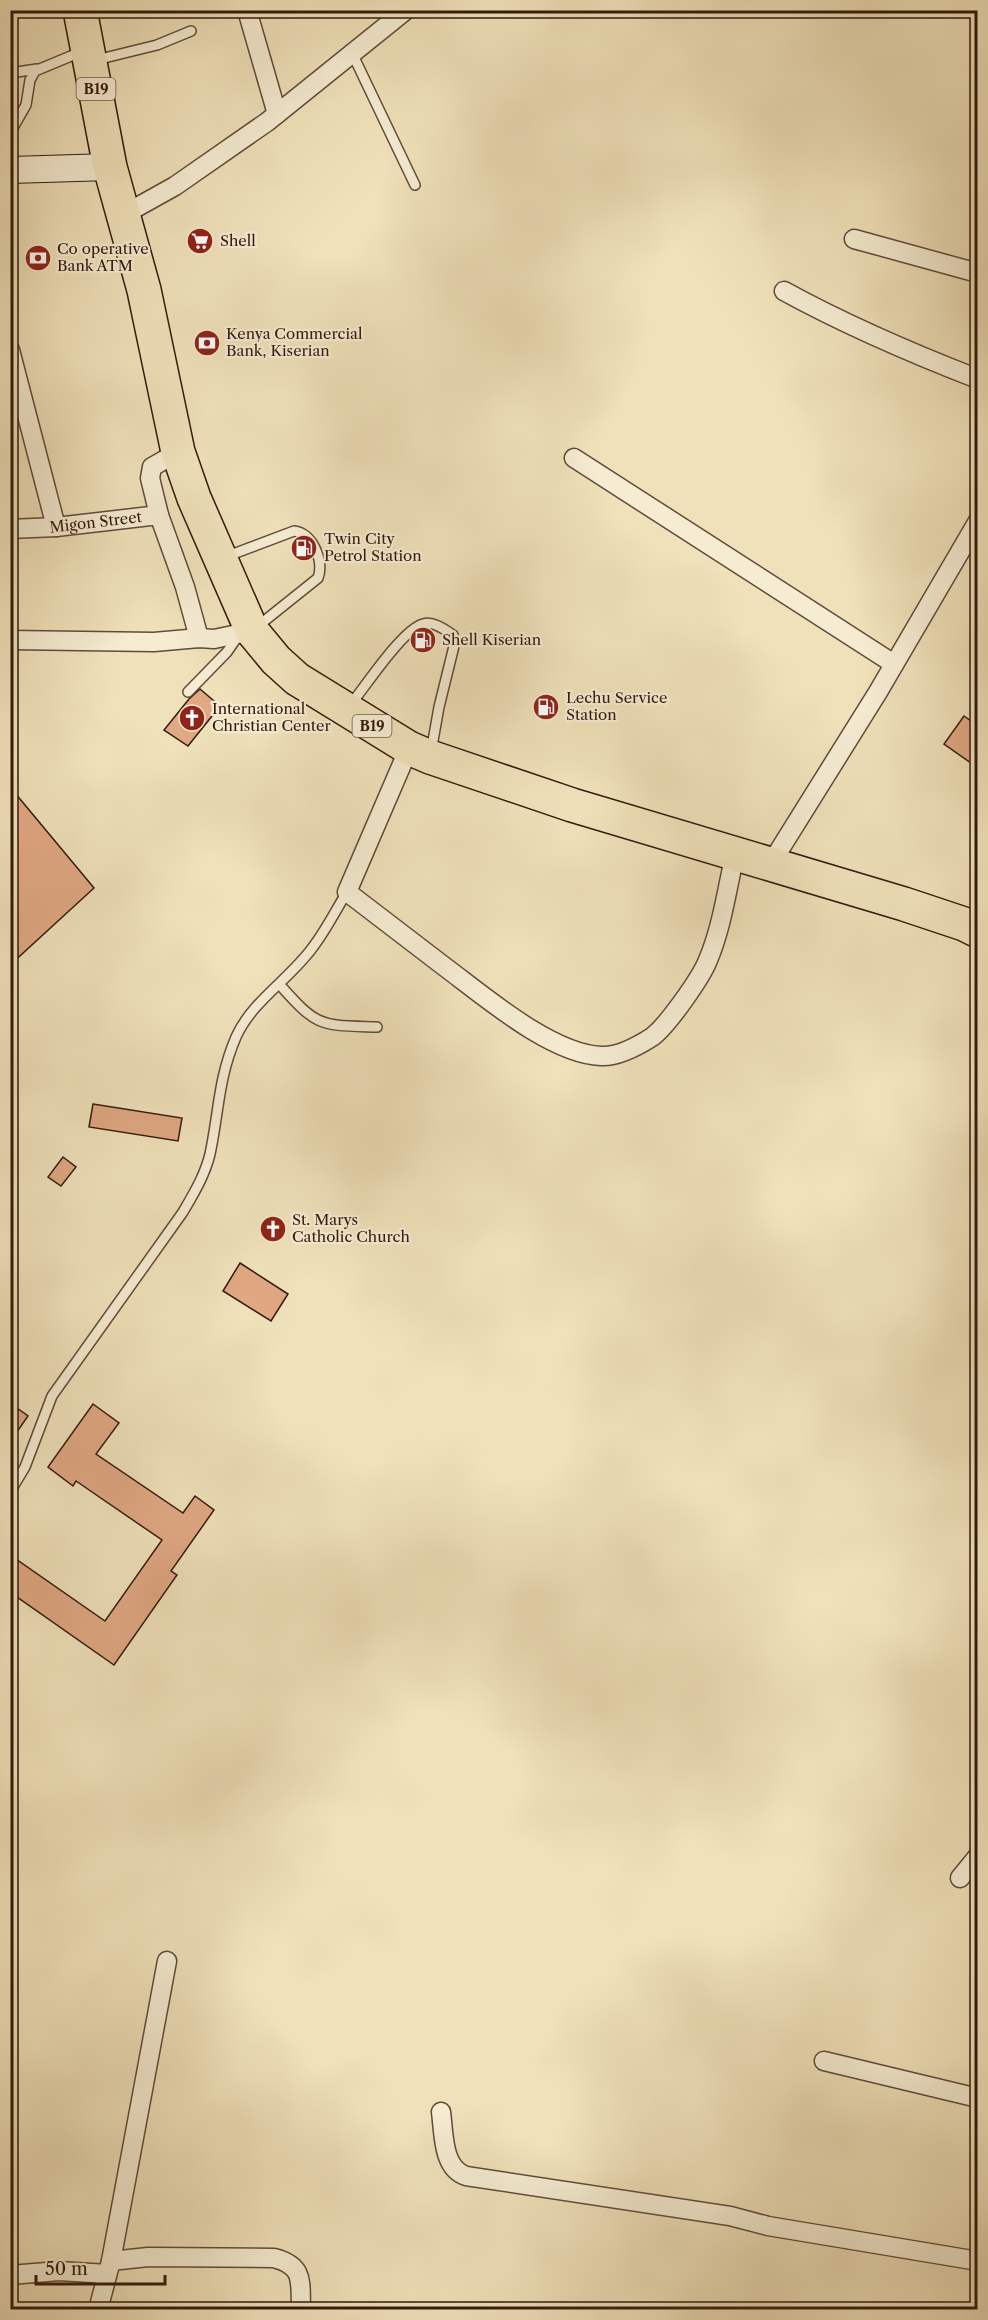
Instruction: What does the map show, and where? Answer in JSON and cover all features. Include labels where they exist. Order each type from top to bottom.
[{"type":"highway","name":"B19","points":[[80,10],[110,167],[144,290],[178,452],[194,498],[220,559],[245,633],[297,679],[346,711],[419,752],[572,805],[770,866],[904,904],[978,931]]},
{"type":"main road","points":[[10,170],[110,167]]},
{"type":"street","points":[[247,10],[277,114]]},
{"type":"street","points":[[123,216],[175,186],[277,114],[406,10]]},
{"type":"street","points":[[854,239],[978,273]]},
{"type":"street","points":[[784,291],[860,330],[978,379]]},
{"type":"street","points":[[10,350],[56,527]]},
{"type":"street","points":[[159,515],[150,478],[152,467],[178,452]]},
{"type":"street","points":[[574,458],[894,664]]},
{"type":"street","name":"Migon Street","points":[[10,529],[56,527],[159,515],[199,638]]},
{"type":"street","points":[[770,866],[894,664],[978,521]]},
{"type":"street","points":[[10,640],[154,642],[214,639],[245,633]]},
{"type":"street","points":[[419,752],[347,892],[499,1008],[572,1050],[603,1056],[619,1054],[653,1036],[685,999],[708,962],[735,854]]},
{"type":"street","points":[[960,1878],[978,1856]]},
{"type":"street","points":[[98,2310],[109,2267],[167,1961]]},
{"type":"street","points":[[824,2061],[978,2098]]},
{"type":"street","points":[[441,2112],[449,2161],[453,2169],[466,2176],[730,2216],[768,2226],[978,2261]]},
{"type":"street","points":[[10,2275],[109,2267],[148,2258],[274,2258],[288,2262],[297,2270],[301,2310]]},
{"type":"lane","points":[[10,73],[37,69],[90,55],[157,45],[191,31]]},
{"type":"lane","points":[[352,53],[415,185]]},
{"type":"lane","points":[[10,133],[26,105],[30,80],[37,69]]},
{"type":"lane","points":[[188,692],[245,633],[318,578],[321,570],[320,561],[309,537],[302,532],[294,531],[220,559]]},
{"type":"lane","points":[[346,711],[415,627],[424,623],[444,629],[453,635],[455,642],[438,707],[419,752]]},
{"type":"lane","points":[[10,1492],[25,1467],[52,1396],[183,1212],[201,1180],[210,1155],[220,1082],[237,1036],[255,1008],[280,985],[313,947],[347,892]]},
{"type":"lane","points":[[280,985],[311,1018],[324,1024],[377,1027]]},
{"type":"building","name":"International Christian Center","points":[[200,689],[220,706],[188,746],[164,730]]},
{"type":"building","points":[[964,716],[978,726],[978,768],[944,744]]},
{"type":"building","points":[[10,787],[94,888],[10,965]]},
{"type":"building","points":[[93,1104],[182,1118],[178,1141],[89,1127]]},
{"type":"building","points":[[63,1157],[76,1167],[61,1186],[48,1177]]},
{"type":"building","points":[[240,1263],[288,1294],[271,1321],[223,1291]]},
{"type":"building","points":[[10,1403],[28,1416],[10,1442]]},
{"type":"building","points":[[93,1404],[119,1423],[96,1454],[183,1513],[195,1496],[214,1510],[171,1571],[177,1575],[114,1665],[10,1592],[10,1555],[105,1621],[162,1540],[76,1481],[73,1486],[48,1467]]},
{"type":"place","name":"Shell","points":[[200,241]]},
{"type":"place","name":"Co operative Bank ATM","points":[[38,258]]},
{"type":"place","name":"Kenya Commercial Bank, Kiserian","points":[[207,343]]},
{"type":"place","name":"Twin City Petrol Station","points":[[304,548]]},
{"type":"place","name":"Shell Kiserian","points":[[423,640]]},
{"type":"place","name":"Lechu Service Station","points":[[546,707]]},
{"type":"place","name":"International Christian Center","points":[[192,718]]},
{"type":"place","name":"St. Marys Catholic Church","points":[[273,1229]]}]
